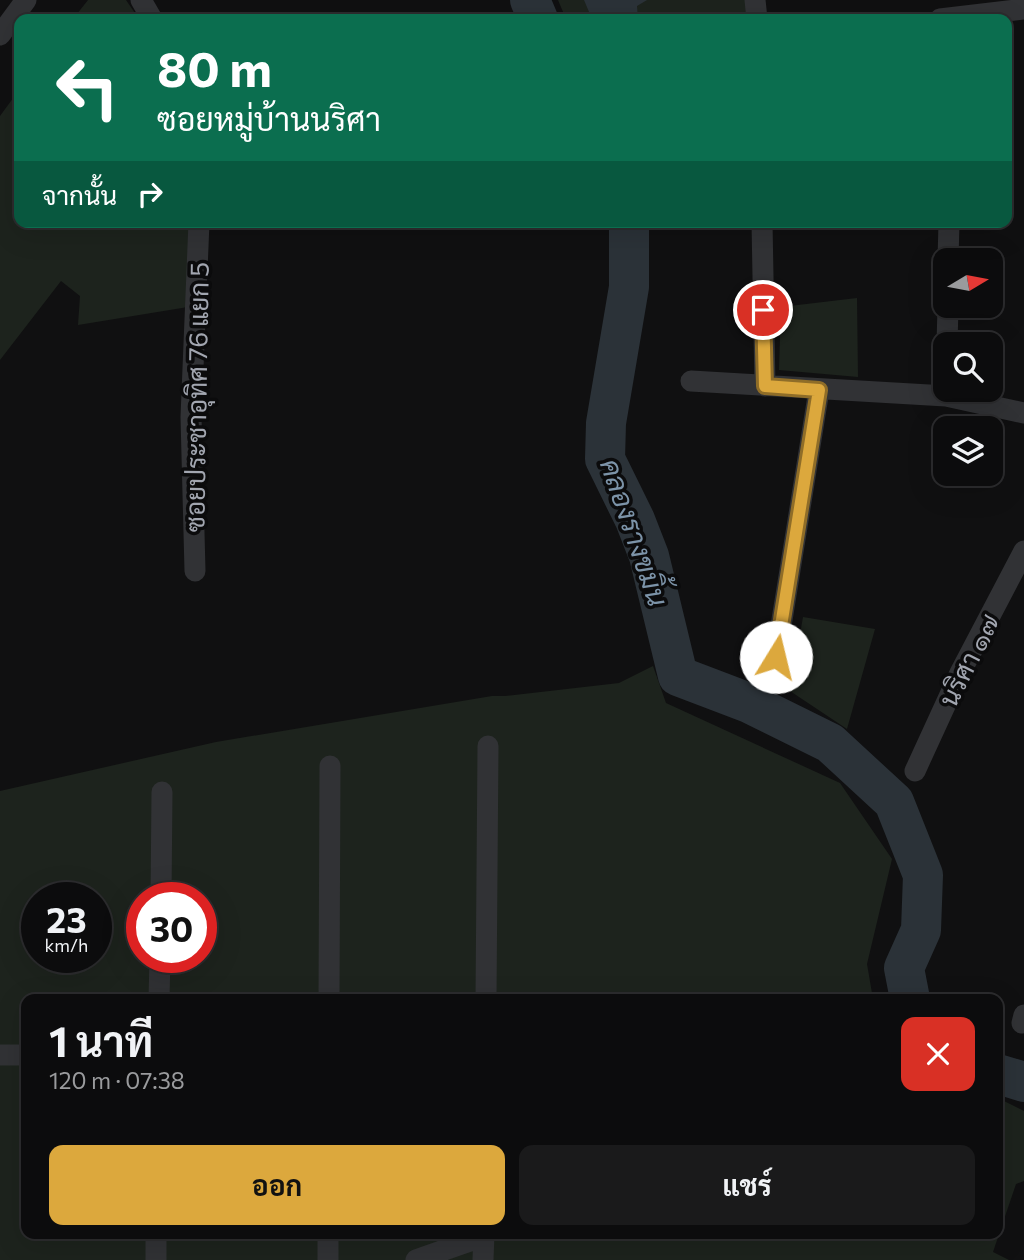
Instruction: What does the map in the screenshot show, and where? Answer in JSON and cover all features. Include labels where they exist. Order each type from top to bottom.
[{"type":"street","points":[[4,23],[26,0]]},
{"type":"street","points":[[982,14],[1024,9]]},
{"type":"street","name":"ซอยประชาอุทิศ 76 แยก 5","points":[[195,571],[191,417],[199,228]]},
{"type":"street","points":[[762,228],[765,386]]},
{"type":"street","points":[[948,248],[949,228]]},
{"type":"street","points":[[691,381],[819,390],[933,393]]},
{"type":"street","points":[[776,657],[819,390]]},
{"type":"street","points":[[981,402],[1024,413]]},
{"type":"street","name":"นริศา ๑๗","points":[[915,771],[960,673],[1024,551]]},
{"type":"street","points":[[485,994],[488,746]]},
{"type":"street","points":[[328,994],[330,766]]},
{"type":"street","points":[[161,882],[162,792]]},
{"type":"street","points":[[159,994],[160,973]]},
{"type":"street","points":[[0,1055],[21,1055]]},
{"type":"street","points":[[156,1239],[156,1260]]},
{"type":"street","points":[[327,1260],[328,1239]]},
{"type":"street","points":[[416,1260],[473,1239]]},
{"type":"street","points":[[483,1260],[484,1239]]},
{"type":"shaded area","points":[[88,0],[126,0],[136,14],[77,14]]},
{"type":"shaded area","points":[[558,0],[748,0],[750,14],[564,14]]},
{"type":"shaded area","points":[[584,0],[647,0],[637,6],[638,14],[590,14]]},
{"type":"shaded area","points":[[14,97],[14,228],[192,228],[188,307],[78,325],[80,296],[61,281],[0,360],[0,116]]},
{"type":"shaded area","points":[[857,298],[858,377],[779,370],[781,307]]},
{"type":"shaded area","points":[[803,617],[875,629],[847,729],[790,691]]},
{"type":"shaded area","points":[[653,666],[666,703],[840,783],[892,859],[867,964],[872,994],[21,994],[21,1239],[997,1239],[993,1252],[1009,1260],[0,1260],[0,791],[216,742],[492,696],[619,683]]},
{"type":"shaded area","points":[[1003,1100],[1024,1111],[1024,1181],[1016,1184],[1003,1222]]},
{"type":"waterway","name":"คลองรางขมิ้น","points":[[530,0],[536,14]]},
{"type":"waterway","name":"คลองรางขมิ้น","points":[[629,228],[629,287],[606,423],[605,459],[635,520],[649,556],[678,676],[749,703],[830,743],[894,802],[923,875],[921,930],[904,968],[909,994]]},
{"type":"waterway","name":"คลองรางขมิ้น","points":[[1003,1076],[1024,1082]]},
{"type":"route","points":[[763,310],[765,386],[819,390],[776,657]]}]
